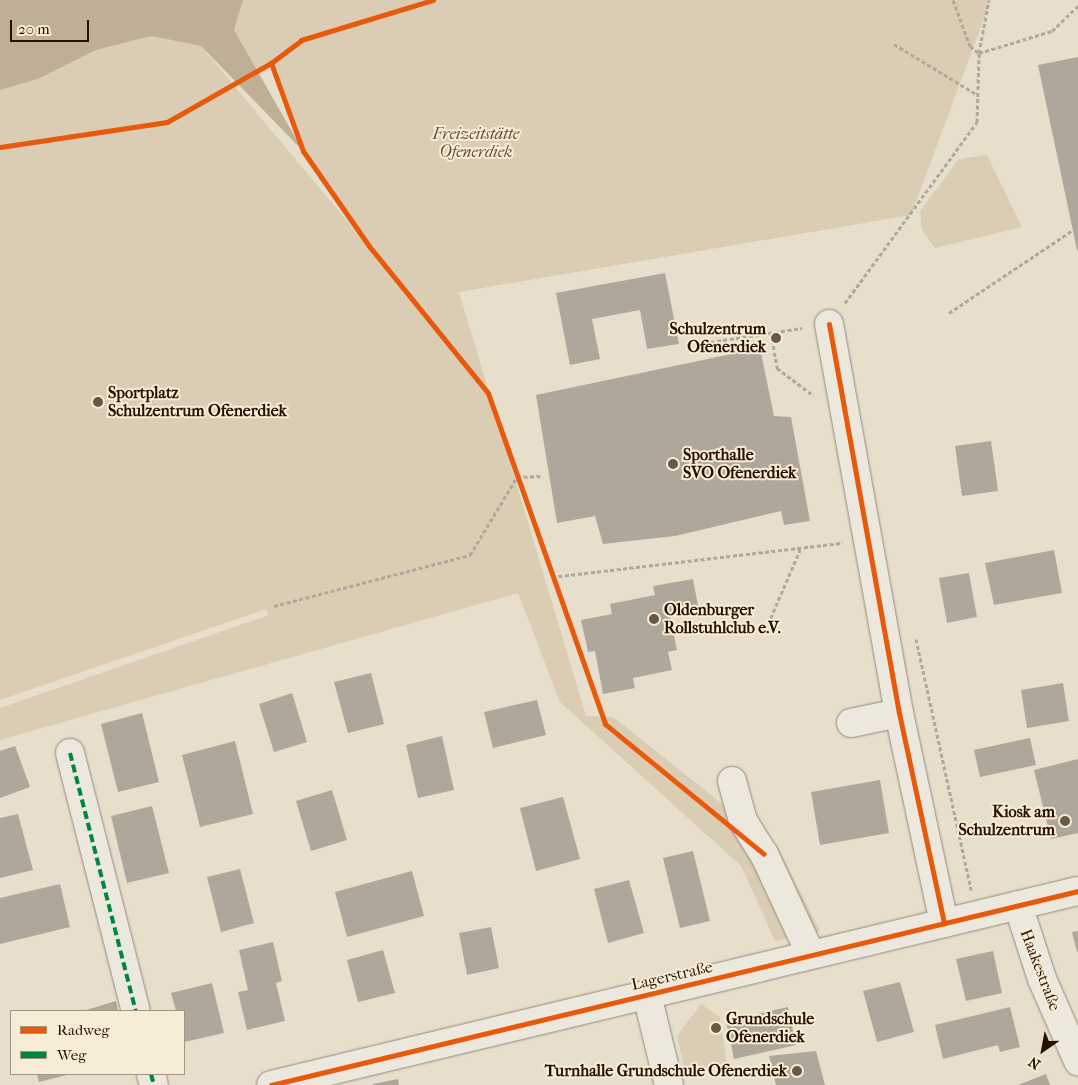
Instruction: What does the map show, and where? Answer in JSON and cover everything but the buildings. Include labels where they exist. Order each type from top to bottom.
[{"type":"street","points":[[829,324],[849,425],[867,540],[899,713],[944,923]]},
{"type":"street","points":[[851,723],[899,713]]},
{"type":"street","points":[[70,753],[136,1010]]},
{"type":"street","points":[[732,781],[743,821],[764,854],[811,956]]},
{"type":"street","name":"Lagerstraße","points":[[288,1083],[1078,891]]},
{"type":"street","name":"Haakestraße","points":[[1018,905],[1042,979],[1078,1061]]},
{"type":"street","points":[[648,995],[669,1085]]},
{"type":"path","points":[[953,0],[970,46],[979,53]]},
{"type":"path","points":[[704,343],[829,324],[977,122],[979,53],[989,0]]},
{"type":"path","points":[[979,53],[1052,31],[1078,6]]},
{"type":"path","points":[[894,44],[978,96]]},
{"type":"path","points":[[949,313],[1073,230]]},
{"type":"path","points":[[771,333],[777,368],[849,425]]},
{"type":"path","points":[[514,467],[519,484]]},
{"type":"path","points":[[517,477],[543,476]]},
{"type":"path","points":[[274,606],[470,555],[517,477]]},
{"type":"path","points":[[552,577],[800,550],[867,540]]},
{"type":"path","points":[[768,624],[800,550]]},
{"type":"path","points":[[549,569],[555,587]]},
{"type":"path","points":[[913,629],[976,915]]},
{"type":"green space","name":"Freizeitstätte Ofenerdiek","points":[[243,0],[991,0],[911,215],[459,292],[586,716],[613,717],[778,848],[820,931],[775,941],[741,866],[560,702],[518,593],[0,740],[0,708],[269,615],[266,609],[0,700],[0,90],[38,79],[96,50],[151,36],[201,46],[414,301],[369,246],[303,151],[271,63],[286,51],[251,75],[234,30]]},
{"type":"green space","points":[[987,155],[1022,227],[935,248],[922,230],[920,211],[959,159]]},
{"type":"green space","points":[[701,1004],[720,1017],[727,1065],[685,1073],[677,1036]]},
{"type":"shaded area","points":[[0,0],[243,0],[234,30],[303,151],[201,46],[151,36],[96,50],[38,79],[0,90]]},
{"type":"marked path","points":[[70,753],[136,1010]]},
{"type":"marked path","points":[[151,1075],[154,1085]]},
{"type":"cycle path","points":[[0,147],[167,122],[271,63],[301,40],[433,0]]},
{"type":"cycle path","points":[[271,63],[303,151],[369,246],[488,393],[605,724],[764,854]]},
{"type":"cycle path","points":[[829,324],[899,713],[944,923]]},
{"type":"cycle path","points":[[271,1085],[1078,891]]},
{"type":"place","name":"Schulzentrum Ofenerdiek","points":[[776,338]]},
{"type":"place","name":"Sportplatz Schulzentrum Ofenerdiek","points":[[98,402]]},
{"type":"place","name":"Sporthalle SVO Ofenerdiek","points":[[673,464]]},
{"type":"place","name":"Oldenburger Rollstuhlclub e.V.","points":[[654,619]]},
{"type":"place","name":"Kiosk am Schulzentrum","points":[[1065,821]]},
{"type":"place","name":"Grundschule Ofenerdiek","points":[[716,1028]]},
{"type":"place","name":"Turnhalle Grundschule Ofenerdiek","points":[[797,1071]]}]
